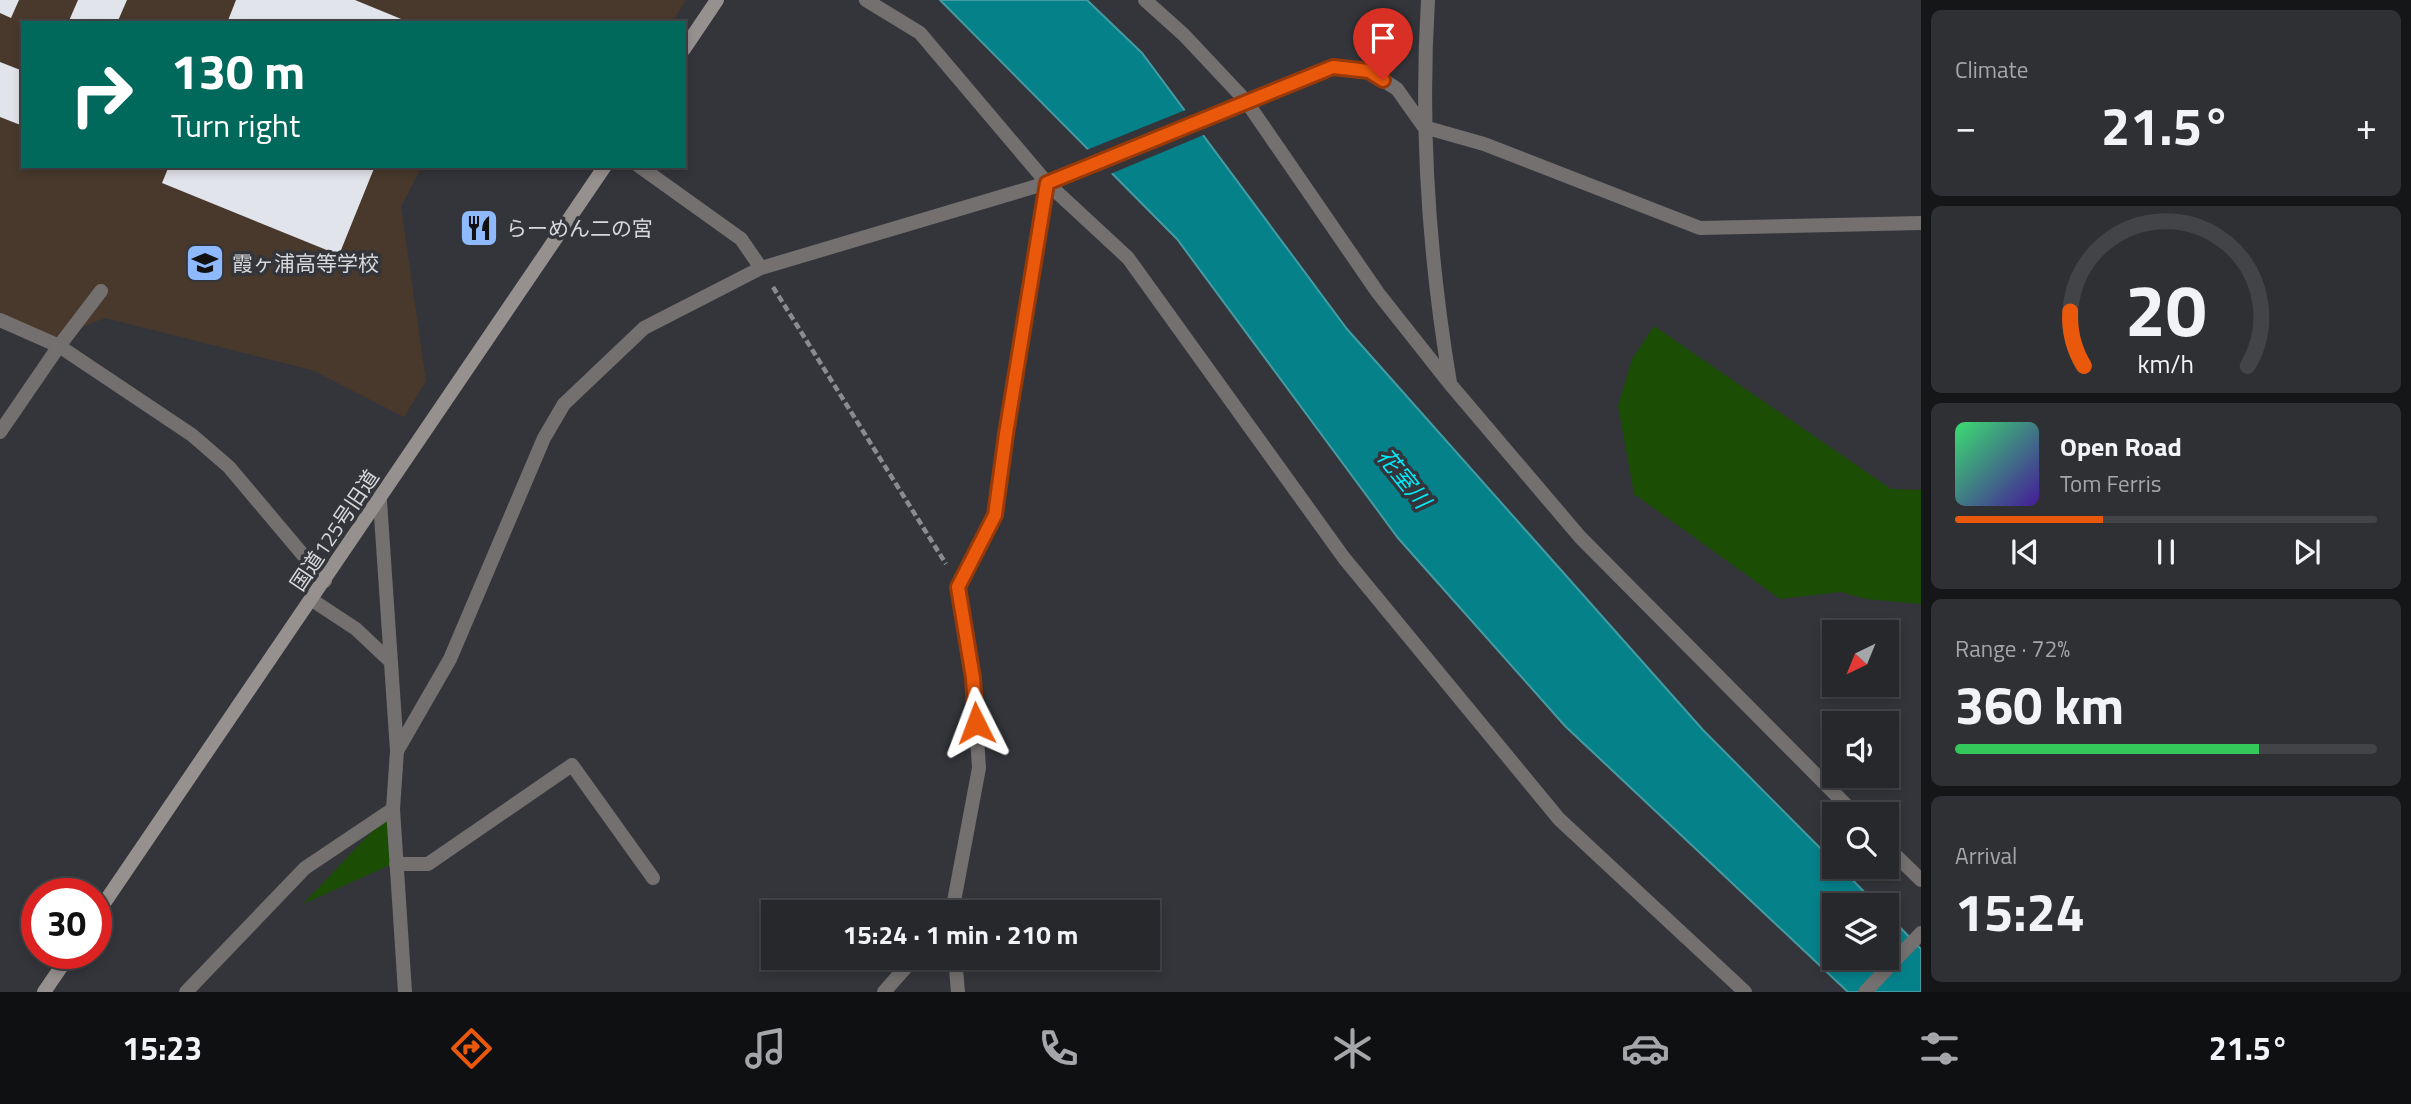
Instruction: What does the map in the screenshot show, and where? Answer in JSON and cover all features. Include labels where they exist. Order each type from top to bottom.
[{"type":"street","points":[[686,46],[717,0]]},
{"type":"street","points":[[866,0],[919,33],[1047,183],[1128,258],[1344,558],[1559,820],[1745,992]]},
{"type":"street","points":[[1145,0],[1184,35],[1246,101],[1378,293],[1450,384],[1580,537],[1843,802]]},
{"type":"street","points":[[1428,0],[1424,127],[1440,324],[1450,384]]},
{"type":"street","points":[[397,751],[450,659],[544,438],[564,404],[644,328],[761,268],[1047,183],[1333,67],[1369,71],[1397,89],[1424,127],[1484,144],[1700,228],[1921,223]]},
{"type":"street","name":"国道125号旧道","points":[[112,892],[380,501],[604,168]]},
{"type":"street","points":[[642,168],[741,239],[761,268]]},
{"type":"street","points":[[954,900],[979,768],[973,678],[958,587],[995,515],[1047,183]]},
{"type":"street","points":[[0,432],[59,346],[101,291]]},
{"type":"street","points":[[0,320],[59,346],[192,435],[229,467],[325,581]]},
{"type":"street","points":[[380,501],[397,751],[393,808],[405,992]]},
{"type":"street","points":[[312,600],[356,629],[391,662]]},
{"type":"street","points":[[396,863],[428,864],[572,765],[653,878]]},
{"type":"street","points":[[186,992],[305,869],[393,808]]},
{"type":"street","points":[[1899,859],[1921,880]]},
{"type":"street","points":[[1865,992],[1921,933]]},
{"type":"street","points":[[44,992],[60,969]]},
{"type":"street","points":[[884,992],[903,970]]},
{"type":"street","points":[[956,970],[958,992]]},
{"type":"path","points":[[761,268],[930,537],[958,587]]},
{"type":"shaded area","name":"霞ヶ浦高等学校","points":[[0,0],[686,0],[673,21],[21,21],[21,168],[421,168],[401,207],[426,381],[404,417],[312,370],[105,318],[51,340],[0,318]]},
{"type":"green space","points":[[1654,326],[1891,489],[1921,490],[1921,604],[1866,599],[1841,592],[1780,599],[1634,494],[1618,406],[1632,359]]},
{"type":"green space","points":[[393,809],[390,865],[303,904]]},
{"type":"water","name":"花室川","points":[[940,0],[1087,0],[1142,53],[1347,329],[1703,730],[1822,850],[1822,879],[1852,879],[1865,893],[1822,893],[1822,968],[1565,726],[1398,538],[1177,239]]},
{"type":"water","points":[[1899,926],[1921,949],[1921,992],[1848,992],[1825,970],[1899,970]]},
{"type":"pier","points":[[1188,109],[1206,134],[1108,175],[1084,151]]},
{"type":"building","points":[[0,0],[19,0],[11,18],[0,13]]},
{"type":"building","points":[[78,0],[127,0],[118,21],[69,21]]},
{"type":"building","points":[[236,0],[355,0],[406,21],[228,21]]},
{"type":"building","points":[[0,62],[21,70],[21,125],[0,117]]},
{"type":"building","points":[[168,168],[374,168],[339,255],[162,183]]},
{"type":"place","name":"らーめん二の宮","points":[[479,228]]},
{"type":"place","name":"霞ヶ浦高等学校","points":[[205,263]]},
{"type":"route","points":[[976,723],[973,678],[958,587],[995,515],[1047,183],[1333,67],[1369,71],[1383,80]]}]
